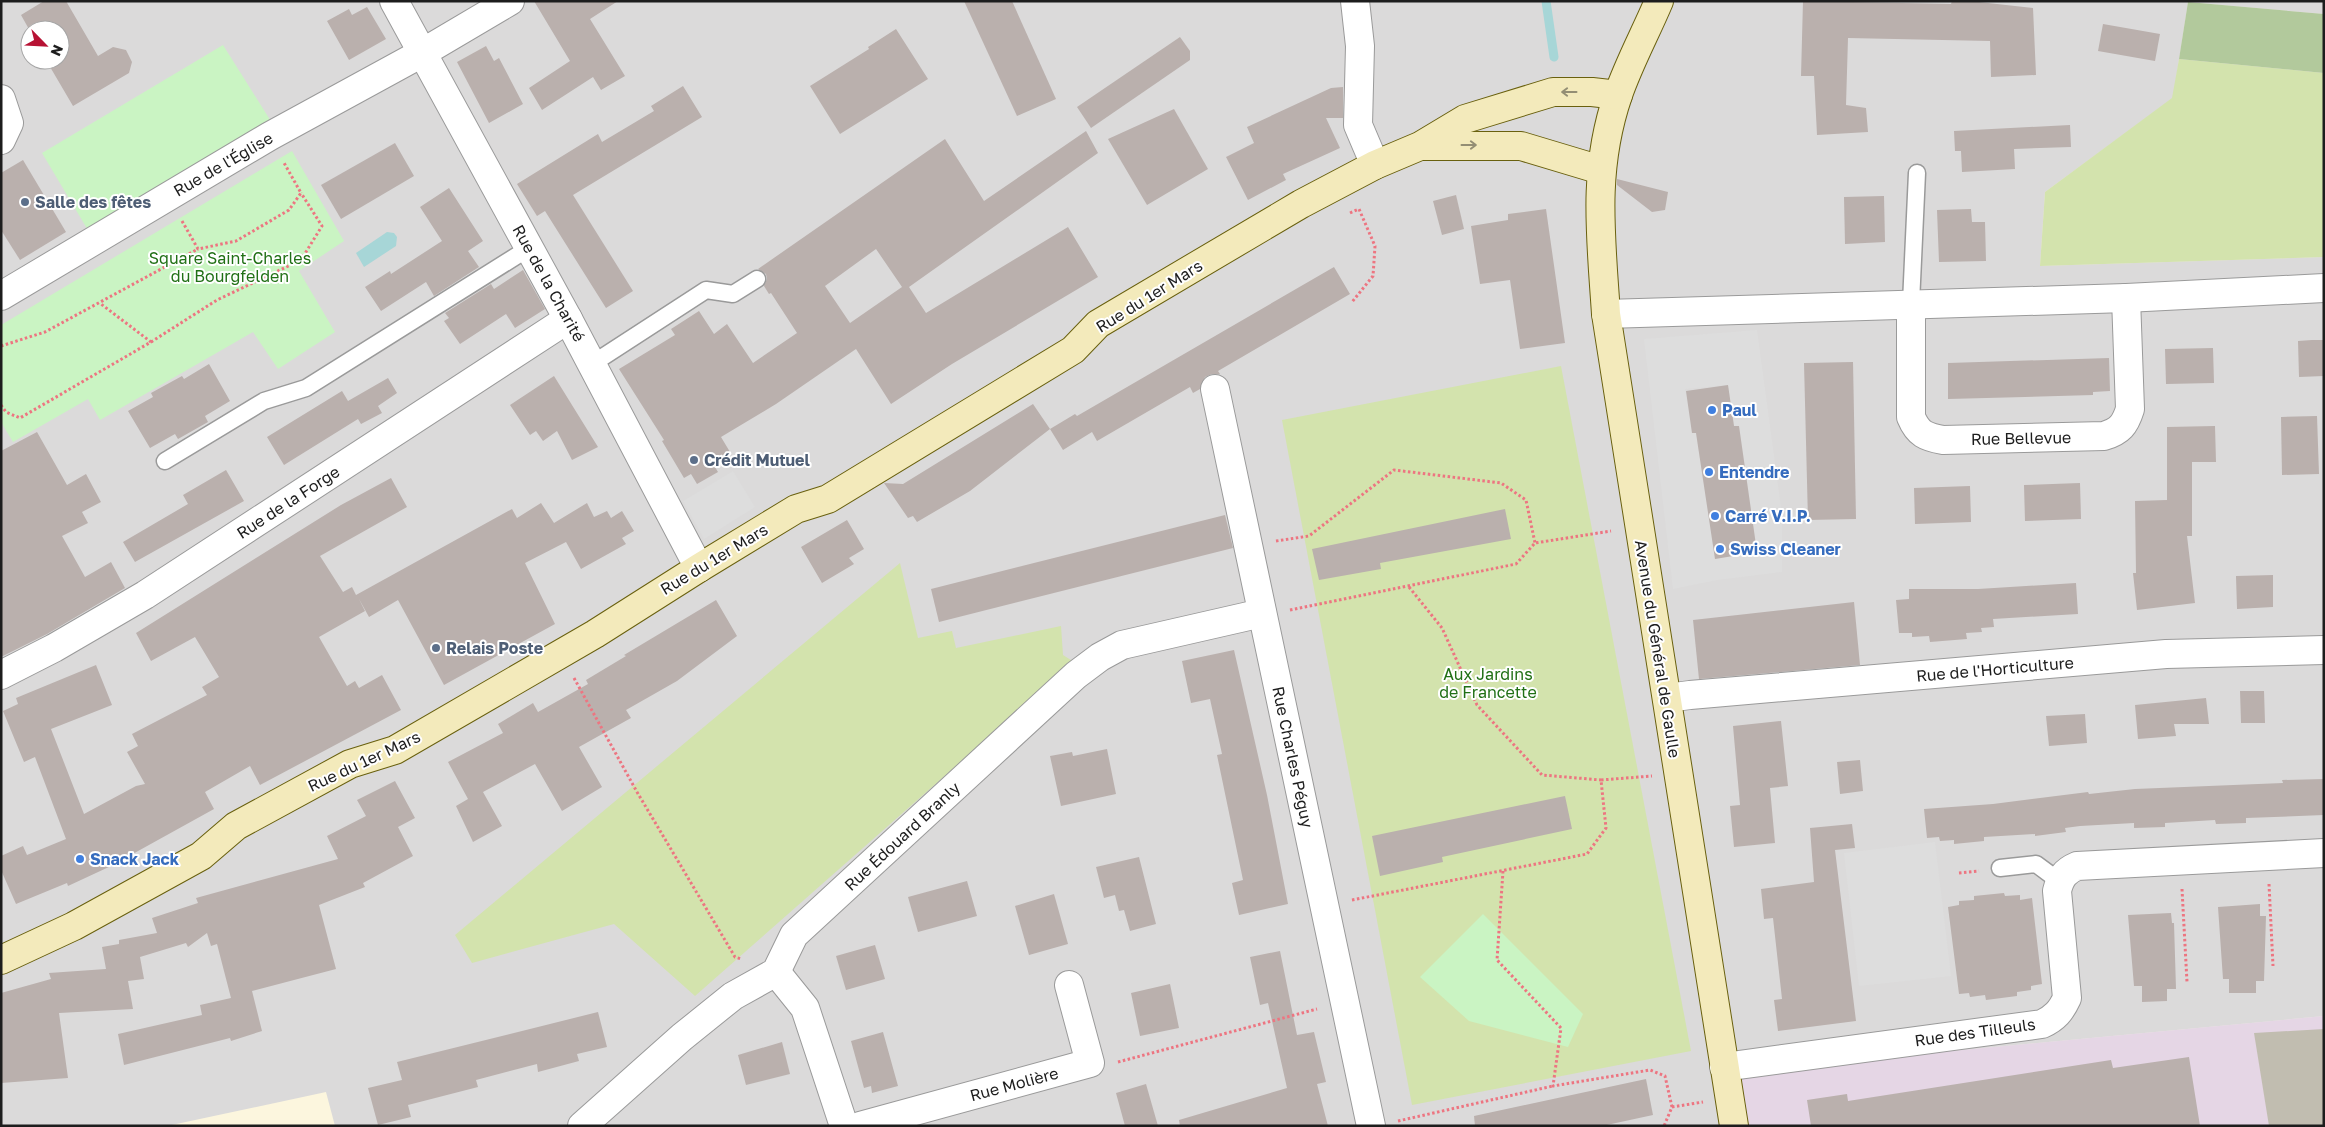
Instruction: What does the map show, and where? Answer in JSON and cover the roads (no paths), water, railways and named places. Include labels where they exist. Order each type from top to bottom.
[{"type":"main road","name":"Avenue du Général de Gaulle","points":[[1659,1],[1618,95],[1601,170],[1598,206],[1606,314],[1734,1126]]},
{"type":"main road","name":"Rue du 1er Mars","points":[[1,960],[74,926],[201,856],[236,826],[350,764],[395,750],[560,654],[698,568],[796,510],[828,499],[1073,350],[1098,324],[1301,204],[1375,165],[1420,146],[1465,119],[1553,92],[1592,92],[1618,95]]},
{"type":"main road","name":"Rue du 1er Mars","points":[[1420,146],[1521,146],[1601,170]]},
{"type":"street","name":"Rue de la Charité","points":[[394,1],[568,319],[698,568]]},
{"type":"street","name":"Rue de l'Église","points":[[1,296],[270,136],[422,53],[510,1]]},
{"type":"street","points":[[1355,1],[1360,46],[1358,124],[1375,165]]},
{"type":"street","points":[[1,99],[9,123],[1,140]]},
{"type":"street","points":[[1606,314],[1911,303],[2126,298],[2324,288]]},
{"type":"street","name":"Rue Bellevue","points":[[1911,303],[1911,417],[1916,430],[1927,437],[1943,440],[2104,436],[2116,432],[2125,424],[2130,409],[2126,298]]},
{"type":"street","name":"Rue de la Forge","points":[[1,675],[54,648],[145,595],[568,319]]},
{"type":"street","name":"Rue Charles Péguy","points":[[1215,389],[1344,1002],[1383,1124]]},
{"type":"street","name":"Rue Édouard Branly","points":[[776,972],[794,935],[1076,675],[1100,657],[1122,645],[1262,614]]},
{"type":"street","name":"Rue de l'Horticulture","points":[[1667,698],[1690,694],[2166,654],[2324,650]]},
{"type":"street","points":[[2059,881],[2068,870],[2077,866],[2324,853]]},
{"type":"street","name":"Rue des Tilleuls","points":[[1724,1067],[2042,1024],[2052,1019],[2062,1010],[2067,998],[2057,891],[2059,881]]},
{"type":"street","points":[[582,1126],[682,1037],[733,996],[776,972],[805,1008],[844,1126]]},
{"type":"street","name":"Rue Molière","points":[[860,1126],[1090,1063],[1069,985]]},
{"type":"lane","points":[[1911,303],[1917,174]]},
{"type":"lane","points":[[165,461],[264,401],[306,388],[529,248]]},
{"type":"lane","points":[[592,364],[706,290],[733,294],[756,279]]},
{"type":"lane","points":[[2000,868],[2036,864],[2059,881]]},
{"type":"water","points":[[387,232],[394,233],[397,237],[396,246],[364,267],[356,253]]},
{"type":"waterway","points":[[1546,1],[1554,57]]},
{"type":"place","name":"Salle des fêtes","points":[[25,202]]},
{"type":"place","name":"Paul","points":[[1712,410]]},
{"type":"place","name":"Crédit Mutuel","points":[[694,460]]},
{"type":"place","name":"Entendre","points":[[1709,472]]},
{"type":"place","name":"Carré V.I.P.","points":[[1715,516]]},
{"type":"place","name":"Swiss Cleaner","points":[[1720,549]]},
{"type":"place","name":"Relais Poste","points":[[436,648]]},
{"type":"place","name":"Snack Jack","points":[[80,859]]},
{"type":"park label","name":"Square Saint-Charles du Bourgfelden","points":[[230,267]]},
{"type":"park label","name":"Aux Jardins de Francette","points":[[1488,683]]}]
